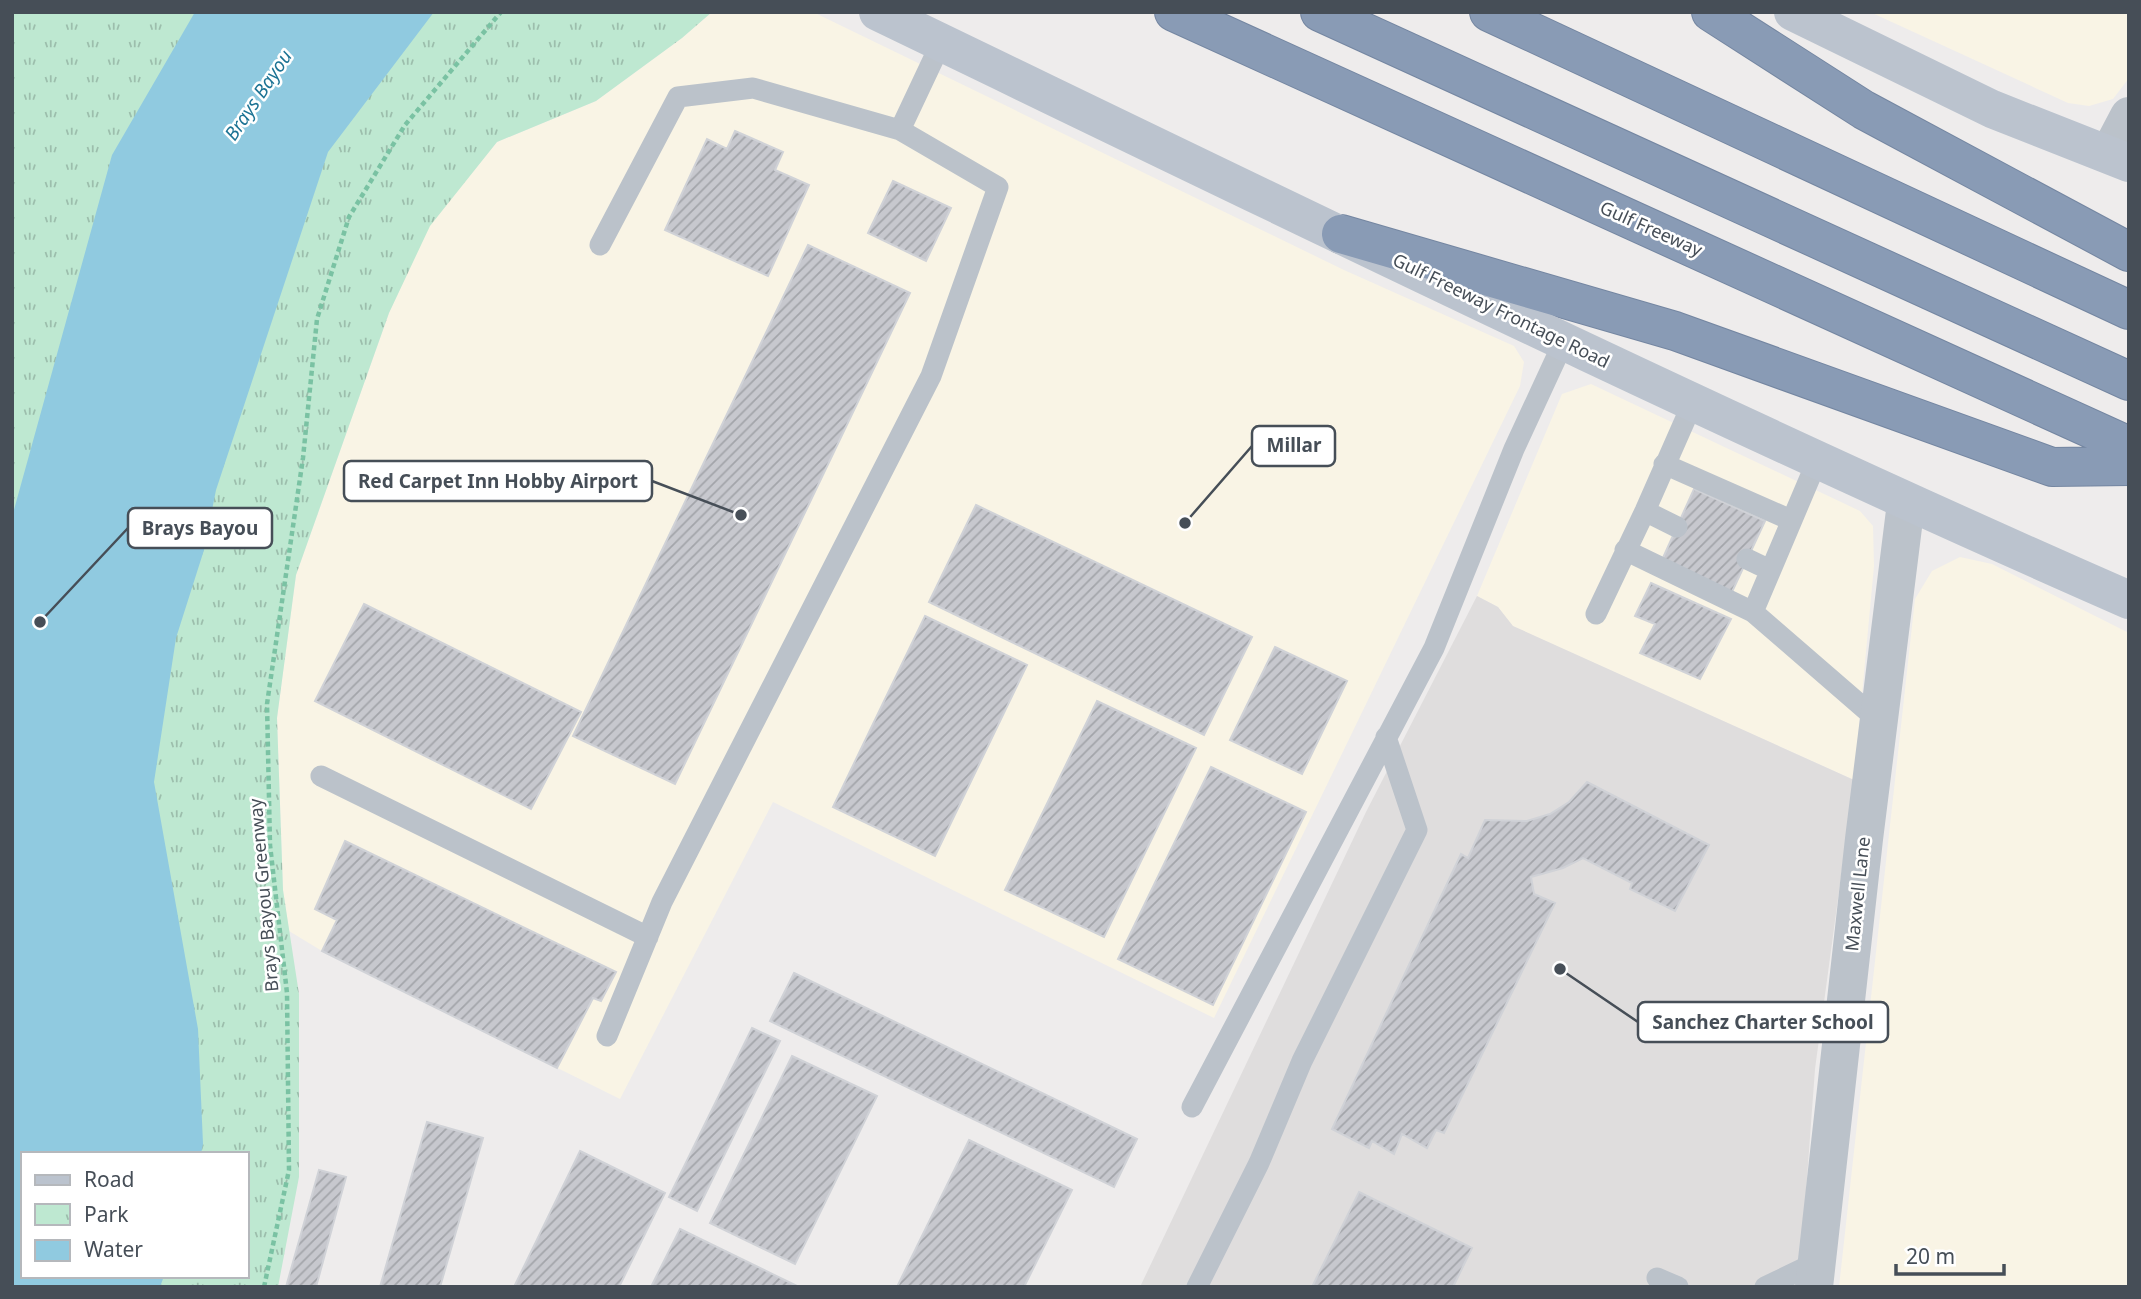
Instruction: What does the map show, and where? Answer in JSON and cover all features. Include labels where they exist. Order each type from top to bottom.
[{"type":"highway","name":"Gulf Freeway","points":[[1174,12],[2129,446]]},
{"type":"highway","points":[[1320,12],[2129,381]]},
{"type":"highway","points":[[1489,12],[2129,310]]},
{"type":"highway","points":[[1711,12],[1864,110],[2129,252]]},
{"type":"highway","points":[[1341,234],[1675,331],[2052,467],[2129,466]]},
{"type":"main road","name":"Gulf Freeway Frontage Road","points":[[878,12],[1906,503],[2129,600]]},
{"type":"main road","points":[[1793,12],[1992,109],[2119,158]]},
{"type":"street","points":[[2119,158],[2129,116]]},
{"type":"street","name":"Maxwell Lane","points":[[1816,1275],[1863,852],[1906,503]]},
{"type":"lane","points":[[900,130],[941,43]]},
{"type":"lane","points":[[600,245],[678,97],[753,88],[900,130],[998,187],[932,376],[662,902],[607,1036]]},
{"type":"lane","points":[[1192,1107],[1434,648],[1514,449],[1564,341]]},
{"type":"lane","points":[[1596,614],[1645,512],[1693,402]]},
{"type":"lane","points":[[1753,612],[1817,461]]},
{"type":"lane","points":[[1664,464],[1791,520]]},
{"type":"lane","points":[[1645,512],[1677,527]]},
{"type":"lane","points":[[1625,550],[1753,612],[1880,722]]},
{"type":"lane","points":[[1747,559],[1770,570]]},
{"type":"lane","points":[[1197,1287],[1259,1163],[1302,1061],[1417,830],[1387,737]]},
{"type":"lane","points":[[321,776],[648,937]]},
{"type":"lane","points":[[1765,1287],[1816,1275]]},
{"type":"lane","points":[[1657,1278],[1678,1287]]},
{"type":"path","name":"Brays Bayou Greenway","points":[[264,1287],[289,1170],[287,993],[270,845],[267,704],[303,458],[317,319],[349,217],[405,125],[501,12]]},
{"type":"shaded area","points":[[712,12],[813,12],[1344,270],[1514,346],[1524,362],[1520,386],[1214,1018],[773,802],[620,1099],[322,951],[289,931],[283,890],[277,718],[296,575],[389,313],[429,226],[497,142],[596,101],[682,38]]},
{"type":"shaded area","points":[[1870,12],[2129,12],[2129,78],[2113,99],[2089,106],[2068,103]]},
{"type":"shaded area","points":[[1591,384],[1860,511],[1873,526],[1874,566],[1854,780],[1512,626],[1498,607],[1477,596],[1562,394]]},
{"type":"shaded area","points":[[1960,557],[1992,564],[2129,633],[2129,1287],[1839,1287],[1915,599],[1932,571]]},
{"type":"shaded area","points":[[1477,596],[1498,607],[1513,626],[1854,780],[1815,1069],[1799,1287],[1140,1287],[1366,812]]},
{"type":"green space","points":[[12,12],[712,12],[682,38],[596,101],[497,142],[430,226],[389,313],[296,575],[277,718],[283,890],[299,994],[299,1177],[278,1287],[12,1287]]},
{"type":"water","points":[[195,12],[434,12],[328,152],[216,490],[204,550],[176,638],[154,782],[198,1029],[201,1152],[21,1152],[21,1278],[163,1278],[160,1287],[12,1287],[12,517],[112,155]]},
{"type":"building","points":[[735,131],[783,152],[775,170],[809,185],[768,276],[665,230],[707,139],[727,149]]},
{"type":"building","points":[[893,181],[951,208],[926,261],[868,233]]},
{"type":"building","points":[[808,245],[910,293],[675,784],[573,736]]},
{"type":"building","points":[[1694,489],[1765,521],[1732,592],[1662,560]]},
{"type":"building","points":[[976,505],[1252,637],[1204,735],[929,602]]},
{"type":"building","points":[[1651,583],[1731,619],[1700,679],[1640,653],[1655,624],[1635,616]]},
{"type":"building","points":[[364,604],[581,712],[531,809],[315,701]]},
{"type":"building","points":[[925,616],[1027,665],[935,856],[833,807]]},
{"type":"building","points":[[1275,647],[1347,681],[1302,774],[1230,740]]},
{"type":"building","points":[[1097,701],[1196,748],[1104,937],[1005,890]]},
{"type":"building","points":[[1211,767],[1306,812],[1213,1005],[1118,959]]},
{"type":"building","points":[[1587,782],[1709,845],[1675,911],[1630,889],[1632,883],[1583,858],[1563,868],[1531,877],[1534,894],[1555,903],[1444,1133],[1436,1130],[1427,1148],[1402,1134],[1394,1154],[1372,1141],[1369,1148],[1332,1129],[1461,854],[1468,858],[1485,820],[1527,821],[1550,814],[1569,802]]},
{"type":"building","points":[[345,841],[616,972],[601,1001],[593,998],[557,1068],[322,951],[337,920],[315,909]]},
{"type":"building","points":[[794,973],[1137,1139],[1114,1187],[770,1021]]},
{"type":"building","points":[[752,1028],[780,1041],[697,1211],[669,1197]]},
{"type":"building","points":[[792,1056],[877,1096],[795,1264],[710,1223]]},
{"type":"building","points":[[427,1122],[483,1138],[440,1287],[380,1287]]},
{"type":"building","points":[[969,1140],[1072,1190],[1024,1287],[897,1287]]},
{"type":"building","points":[[580,1151],[665,1193],[619,1287],[514,1287]]},
{"type":"building","points":[[319,1170],[346,1177],[316,1287],[286,1287]]},
{"type":"building","points":[[1359,1192],[1472,1248],[1453,1287],[1312,1287]]},
{"type":"building","points":[[680,1229],[799,1287],[651,1287]]},
{"type":"place","name":"Red Carpet Inn Hobby Airport","points":[[741,515]]},
{"type":"place","name":"Millar","points":[[1185,523]]},
{"type":"place","name":"Brays Bayou","points":[[40,622]]},
{"type":"place","name":"Sanchez Charter School","points":[[1560,969]]}]
